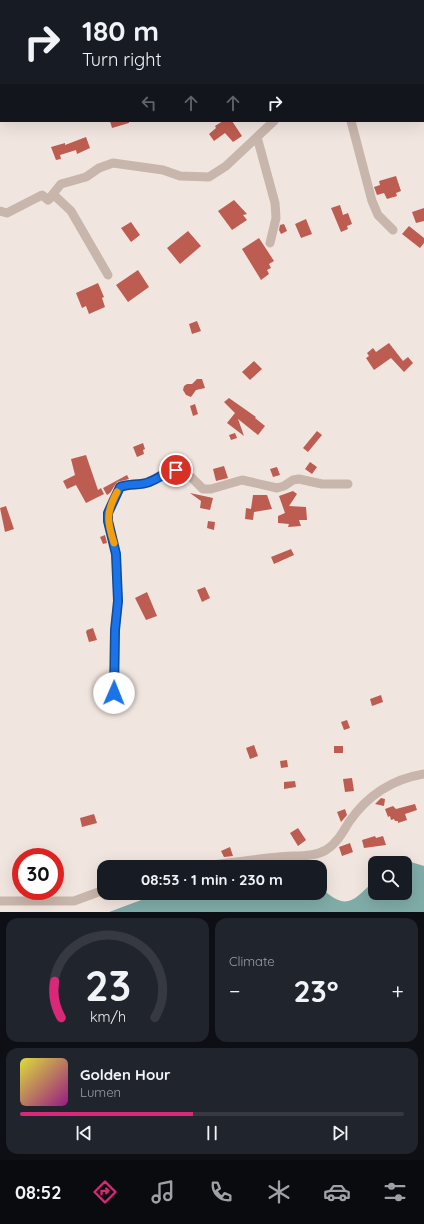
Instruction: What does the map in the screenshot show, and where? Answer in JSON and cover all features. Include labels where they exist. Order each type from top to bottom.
[{"type":"street","points":[[48,200],[61,184],[86,177],[99,168],[113,163],[163,170],[180,176],[209,177],[226,166],[273,122]]},
{"type":"street","points":[[350,122],[372,201],[378,215],[393,230]]},
{"type":"street","points":[[258,137],[275,203],[276,218],[270,243]]},
{"type":"street","points":[[0,211],[7,213],[42,195],[48,200]]},
{"type":"street","points":[[48,200],[54,195],[71,212],[108,275]]},
{"type":"street","points":[[114,693],[115,630],[118,601],[116,554],[108,521],[108,513],[120,487],[132,484],[149,483],[164,473],[176,470],[189,475],[203,489],[211,490],[242,480],[277,488],[284,486],[293,480],[299,479],[322,484],[348,484]]},
{"type":"street","points":[[257,860],[316,854],[332,846],[341,836],[361,805],[371,797],[391,784],[411,776],[424,774]]},
{"type":"street","points":[[0,900],[74,901],[97,893]]},
{"type":"water","points":[[412,862],[424,866],[424,912],[109,912],[141,900],[327,900],[327,893],[337,899],[349,901],[368,886],[368,900],[412,900]]},
{"type":"building","points":[[110,122],[129,122],[129,123],[112,128]]},
{"type":"building","points":[[221,122],[233,122],[242,136],[233,142],[225,133],[214,141],[209,134],[216,128],[215,126]]},
{"type":"building","points":[[86,137],[90,148],[77,154],[76,150],[60,155],[61,159],[56,160],[51,147],[65,143],[65,145]]},
{"type":"building","points":[[396,176],[401,191],[396,193],[397,196],[387,199],[384,193],[377,195],[374,187],[380,185],[379,181]]},
{"type":"building","points":[[234,200],[247,214],[243,215],[247,220],[232,230],[218,211]]},
{"type":"building","points":[[340,205],[343,215],[348,213],[352,224],[347,226],[348,229],[341,232],[331,208]]},
{"type":"building","points":[[424,208],[424,221],[416,223],[412,212]]},
{"type":"building","points":[[306,219],[312,234],[301,238],[295,224]]},
{"type":"building","points":[[131,222],[140,235],[131,242],[121,228]]},
{"type":"building","points":[[284,224],[287,231],[281,234],[279,230],[280,225]]},
{"type":"building","points":[[409,226],[424,238],[424,243],[420,248],[402,234]]},
{"type":"building","points":[[188,231],[201,246],[180,264],[167,248]]},
{"type":"building","points":[[259,238],[274,261],[269,264],[271,268],[267,270],[269,274],[261,280],[242,249]]},
{"type":"building","points":[[138,270],[149,287],[128,302],[116,285]]},
{"type":"building","points":[[98,283],[104,297],[102,298],[105,307],[89,314],[86,306],[82,308],[76,293]]},
{"type":"building","points":[[197,321],[201,331],[192,334],[189,324]]},
{"type":"building","points":[[389,343],[403,361],[408,357],[413,363],[404,372],[391,358],[374,370],[366,358],[369,356],[367,353],[373,348],[376,352]]},
{"type":"building","points":[[254,361],[262,369],[250,380],[242,372]]},
{"type":"building","points":[[197,379],[202,379],[205,388],[196,390],[191,397],[186,395],[183,390],[184,386],[187,384],[192,384]]},
{"type":"building","points":[[229,398],[256,417],[255,418],[265,426],[258,435],[238,419],[244,436],[227,423],[235,413],[224,402]]},
{"type":"building","points":[[195,404],[198,414],[193,416],[190,406]]},
{"type":"building","points":[[317,431],[322,435],[308,452],[303,448]]},
{"type":"building","points":[[235,433],[237,438],[231,440],[229,435]]},
{"type":"building","points":[[143,443],[145,449],[143,450],[144,454],[137,457],[133,447]]},
{"type":"building","points":[[86,455],[98,490],[101,488],[104,494],[86,503],[76,485],[67,489],[63,481],[75,475],[71,459]]},
{"type":"building","points":[[310,462],[317,467],[312,474],[305,469]]},
{"type":"building","points":[[224,466],[228,478],[216,481],[213,469]]},
{"type":"building","points":[[277,467],[280,475],[273,477],[270,469]]},
{"type":"building","points":[[127,475],[129,479],[117,482],[107,495],[103,488]]},
{"type":"building","points":[[293,491],[297,494],[289,506],[306,507],[307,520],[299,520],[301,526],[288,527],[289,524],[278,523],[278,516],[285,513],[279,496]]},
{"type":"building","points":[[190,493],[213,498],[210,510],[200,508],[201,501]]},
{"type":"building","points":[[253,495],[267,495],[272,509],[254,512],[253,520],[245,519],[246,508],[251,509]]},
{"type":"building","points":[[6,506],[14,529],[5,532],[0,508]]},
{"type":"building","points":[[208,521],[215,522],[214,530],[207,528]]},
{"type":"building","points":[[105,535],[107,543],[103,544],[100,537]]},
{"type":"building","points":[[291,549],[294,555],[274,564],[271,557]]},
{"type":"building","points":[[205,587],[210,598],[202,602],[197,590]]},
{"type":"building","points":[[147,592],[157,616],[146,620],[135,598]]},
{"type":"building","points":[[93,628],[97,640],[89,642],[86,632],[87,630]]},
{"type":"building","points":[[381,695],[383,702],[372,706],[370,699]]},
{"type":"building","points":[[347,720],[350,728],[344,730],[341,722]]},
{"type":"building","points":[[254,745],[258,756],[250,759],[246,748]]},
{"type":"building","points":[[334,746],[343,746],[343,753],[334,753]]},
{"type":"building","points":[[287,760],[288,767],[281,768],[280,761]]},
{"type":"building","points":[[352,778],[354,791],[345,792],[343,779]]},
{"type":"building","points":[[295,781],[296,787],[284,789],[284,782]]},
{"type":"building","points":[[381,798],[385,799],[384,806],[375,804]]},
{"type":"building","points":[[415,804],[417,810],[405,814],[407,820],[398,823],[398,821],[395,821],[394,819],[391,820],[390,816],[388,817],[385,809],[393,806],[396,809]]},
{"type":"building","points":[[345,809],[347,815],[341,822],[337,812]]},
{"type":"building","points":[[94,814],[97,823],[82,827],[80,818]]},
{"type":"building","points":[[298,828],[306,840],[298,846],[290,833]]},
{"type":"building","points":[[375,836],[376,838],[383,836],[386,845],[364,848],[362,840]]},
{"type":"building","points":[[350,843],[353,852],[342,856],[339,847]]},
{"type":"building","points":[[230,847],[233,856],[224,857],[221,851]]},
{"type":"slow traffic","points":[[114,543],[110,531],[108,513],[117,492]]},
{"type":"route","points":[[114,693],[115,630],[118,601],[116,583],[117,566],[116,554],[108,521],[108,513],[120,487],[132,484],[149,483],[164,473],[176,470]]}]
